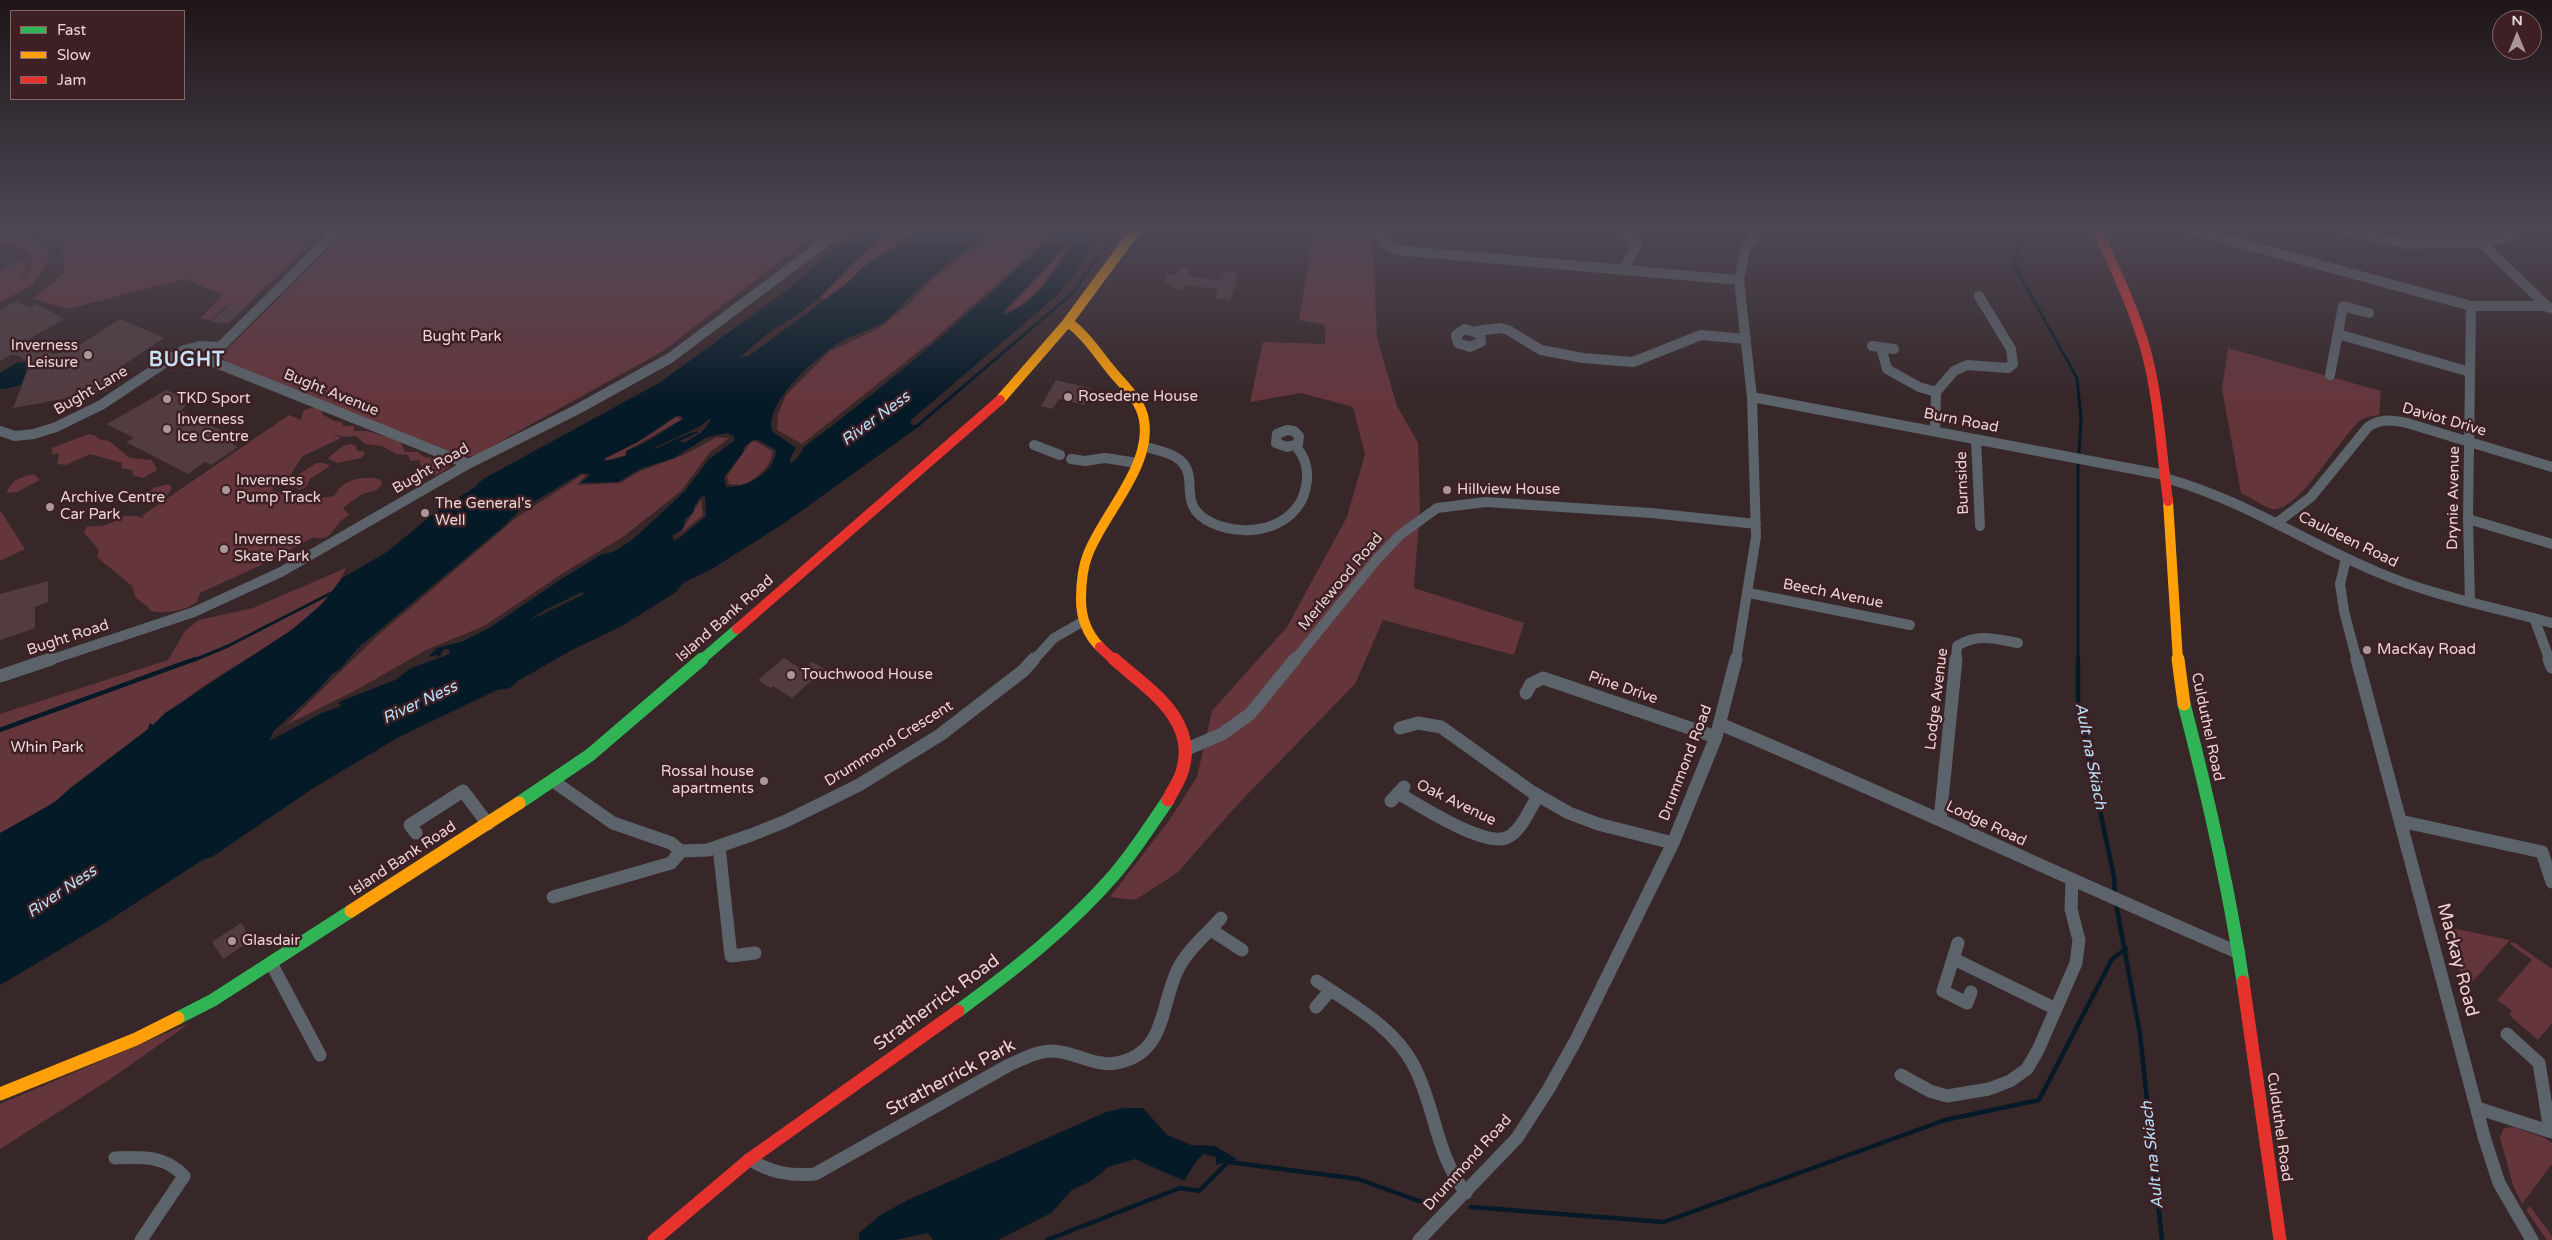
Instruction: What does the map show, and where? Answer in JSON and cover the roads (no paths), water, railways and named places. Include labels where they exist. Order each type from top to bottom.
[{"type":"main road","name":"Island Bank Road","points":[[0,1094],[136,1039],[213,1000],[488,824],[590,755],[987,413],[1068,322],[1098,285]]},
{"type":"main road","name":"Culduthel Road","points":[[2122,285],[2145,350],[2156,403],[2171,523],[2181,682],[2187,721],[2223,862],[2239,953],[2280,1240]]},
{"type":"main road","points":[[1068,322],[1083,331],[1101,358],[1138,403],[1144,430],[1143,446],[1138,463],[1088,547],[1078,592],[1082,622],[1096,646],[1160,696],[1177,718],[1187,748]]},
{"type":"main road","name":"Stratherrick Road","points":[[654,1240],[749,1159],[1002,978],[1086,906],[1131,853],[1175,789],[1183,769],[1187,748]]},
{"type":"street","points":[[220,346],[283,285]]},
{"type":"street","name":"Bught Road","points":[[0,676],[168,621],[242,592],[321,550],[468,464],[576,410],[670,358],[768,285]]},
{"type":"street","name":"Drummond Road","points":[[1419,1240],[1517,1138],[1548,1090],[1576,1040],[1672,843],[1716,737],[1737,656],[1749,592],[1756,524],[1752,397],[1740,285]]},
{"type":"street","points":[[2394,285],[2471,306],[2549,307]]},
{"type":"street","points":[[2526,285],[2549,307]]},
{"type":"street","points":[[1935,431],[1936,392],[1943,380],[1962,366],[1974,364],[2008,368],[2013,364],[2011,349],[1979,296]]},
{"type":"street","points":[[2330,375],[2343,306],[2369,313]]},
{"type":"street","name":"Drynie Avenue","points":[[2470,601],[2468,519],[2471,306]]},
{"type":"street","points":[[1477,332],[1500,328],[1508,330],[1541,350],[1583,358],[1633,362],[1688,339],[1701,336],[1718,335],[1746,339]]},
{"type":"street","points":[[2338,334],[2470,372]]},
{"type":"street","name":"Bught Lane","points":[[0,431],[22,436],[51,430],[82,415],[145,377],[183,350],[195,346],[220,346]]},
{"type":"street","name":"Bught Avenue","points":[[220,346],[214,357],[214,362],[220,365],[468,464]]},
{"type":"street","points":[[1894,349],[1877,347],[1887,369],[1919,387],[1936,392]]},
{"type":"street","name":"Burn Road","points":[[1752,397],[2088,460],[2165,477]]},
{"type":"street","name":"Daviot Drive","points":[[2278,522],[2311,498],[2372,423],[2379,421],[2399,422],[2552,467]]},
{"type":"street","name":"Burnside","points":[[1976,439],[1980,526]]},
{"type":"street","points":[[1034,445],[1060,455]]},
{"type":"street","points":[[1143,446],[1182,462],[1187,472],[1188,497],[1204,516],[1213,522],[1232,528],[1252,529],[1285,520],[1294,514],[1305,499],[1308,490],[1305,457],[1295,445]]},
{"type":"street","points":[[1071,459],[1084,462],[1105,458],[1138,463]]},
{"type":"street","name":"Cauldeen Road","points":[[2165,477],[2225,496],[2346,559],[2405,583],[2552,623]]},
{"type":"street","name":"Merlewood Road","points":[[1187,748],[1222,734],[1250,714],[1377,559],[1427,514],[1437,508],[1452,505],[1496,503],[1651,513],[1756,524]]},
{"type":"street","points":[[2468,519],[2552,544]]},
{"type":"street","name":"Mackay Road","points":[[2346,559],[2340,584],[2344,611],[2477,1108],[2500,1183],[2532,1240]]},
{"type":"street","name":"Beech Avenue","points":[[1749,592],[1910,625]]},
{"type":"street","points":[[2534,618],[2552,668]]},
{"type":"street","name":"Drummond Crescent","points":[[681,851],[719,847],[786,821],[859,785],[932,740],[1007,685],[1064,630],[1082,622]]},
{"type":"street","name":"Lodge Avenue","points":[[1940,820],[1957,646],[1965,639],[1977,637],[2012,646]]},
{"type":"street","name":"Pine Drive","points":[[1526,694],[1531,684],[1543,678],[1716,737]]},
{"type":"street","points":[[1400,728],[1411,723],[1423,722],[1447,730],[1538,796],[1589,822],[1642,833],[1672,843]]},
{"type":"street","name":"Lodge Road","points":[[1720,724],[1940,820],[2072,881],[2239,953]]},
{"type":"street","points":[[553,781],[613,823],[671,843],[681,851],[671,863],[553,897]]},
{"type":"street","points":[[416,833],[410,825],[463,791],[488,824]]},
{"type":"street","name":"Oak Avenue","points":[[1398,794],[1475,834],[1499,840],[1507,838],[1515,829],[1538,796]]},
{"type":"street","points":[[2400,821],[2542,852],[2552,882]]},
{"type":"street","points":[[719,847],[731,956],[755,953]]},
{"type":"street","points":[[1901,1075],[1930,1091],[1947,1096],[1967,1094],[2010,1081],[2027,1069],[2038,1050],[2076,963],[2079,949],[2077,929],[2071,908],[2072,881]]},
{"type":"street","name":"Stratherrick Park","points":[[749,1159],[766,1170],[786,1176],[815,1174],[1009,1065],[1034,1055],[1052,1051],[1070,1054],[1094,1062],[1115,1064],[1134,1057],[1149,1046],[1159,1031],[1177,970],[1221,918]]},
{"type":"street","points":[[1211,930],[1242,950]]},
{"type":"street","points":[[1958,942],[1943,991],[1967,1003],[1971,992]]},
{"type":"street","points":[[1954,959],[2056,1009]]},
{"type":"street","points":[[271,963],[320,1055]]},
{"type":"street","points":[[1316,981],[1383,1025],[1399,1043],[1414,1065],[1424,1089],[1438,1145],[1454,1180],[1466,1193]]},
{"type":"street","points":[[1316,1006],[1330,991]]},
{"type":"street","points":[[2477,1108],[2551,1132],[2539,1063],[2507,1034]]},
{"type":"street","points":[[115,1158],[155,1158],[175,1164],[184,1176],[141,1240]]},
{"type":"water","name":"River Ness","points":[[793,285],[831,285],[800,313],[767,334],[738,359],[750,355],[845,285],[923,285],[888,319],[831,348],[806,369],[783,395],[775,408],[772,421],[773,432],[796,448],[790,459],[791,463],[798,457],[804,447],[871,395],[1000,285],[1029,285],[1003,312],[1004,314],[1014,311],[1024,304],[1044,285],[1066,285],[1055,297],[910,421],[912,425],[921,425],[783,524],[712,569],[683,583],[676,592],[622,626],[572,650],[518,681],[510,688],[497,690],[401,736],[315,787],[212,857],[204,859],[100,926],[0,985],[0,833],[55,802],[69,789],[148,729],[150,723],[153,725],[165,713],[293,629],[323,603],[342,578],[387,552],[433,514],[475,487],[483,479],[659,383]],"holes":[[[676,416],[681,416],[683,419],[648,441],[626,451],[626,456],[604,461],[605,458],[636,443]],[[711,418],[703,431],[684,443],[680,441],[699,432],[689,434],[652,449],[699,427]],[[728,433],[734,437],[734,441],[709,459],[685,491],[632,540],[613,552],[602,554],[489,628],[461,642],[437,648],[428,657],[436,655],[439,657],[444,649],[449,649],[450,653],[445,656],[411,668],[395,680],[341,701],[338,703],[341,705],[339,707],[322,713],[269,741],[274,731],[319,689],[332,674],[340,669],[358,648],[503,527],[520,510],[582,473],[591,475],[580,483],[618,482],[640,469],[674,458],[707,437]],[[753,440],[758,440],[776,450],[771,466],[765,472],[750,482],[734,487],[726,487],[724,477],[744,451],[743,448]],[[702,496],[705,497],[706,516],[678,539],[673,540],[673,535],[682,530],[686,518],[693,513],[695,505]],[[582,592],[584,593],[528,621],[543,611]]]},
{"type":"water","points":[[30,361],[21,385],[4,389],[0,388],[0,373],[16,363]]},
{"type":"water","points":[[1124,1108],[1143,1108],[1167,1135],[1191,1145],[1215,1146],[1237,1159],[1216,1165],[1216,1157],[1204,1154],[1197,1160],[1184,1181],[1135,1159],[1108,1167],[1093,1180],[1072,1190],[1051,1213],[998,1240],[933,1240],[928,1233],[896,1240],[859,1240],[859,1233],[882,1214],[908,1200],[1106,1112]]},
{"type":"waterway","points":[[917,426],[1073,293],[1079,285]]},
{"type":"waterway","name":"Ault na Skiach","points":[[2025,285],[2077,378],[2081,419],[2078,469],[2078,707],[2114,877],[2115,896]]},
{"type":"waterway","points":[[192,661],[228,646],[337,590]]},
{"type":"waterway","points":[[0,730],[195,659]]},
{"type":"waterway","name":"Ault na Skiach","points":[[2116,903],[2125,950]]},
{"type":"waterway","points":[[1471,1207],[1664,1222],[1945,1120],[2039,1100],[2112,959],[2125,950]]},
{"type":"waterway","name":"Ault na Skiach","points":[[2125,950],[2140,1034],[2162,1240]]},
{"type":"waterway","points":[[1047,1240],[1180,1188],[1199,1191],[1228,1162],[1358,1179],[1419,1201],[1437,1203]]},
{"type":"place","name":"Inverness Leisure","points":[[88,355]]},
{"type":"place","name":"Rosedene House","points":[[1068,397]]},
{"type":"place","name":"TKD Sport","points":[[167,399]]},
{"type":"place","name":"Inverness Ice Centre","points":[[167,429]]},
{"type":"place","name":"Inverness Pump Track","points":[[226,490]]},
{"type":"place","name":"Hillview House","points":[[1447,490]]},
{"type":"place","name":"Archive Centre Car Park","points":[[50,507]]},
{"type":"place","name":"The General's Well","points":[[425,513]]},
{"type":"place","name":"Inverness Skate Park","points":[[224,549]]},
{"type":"place","name":"MacKay Road","points":[[2367,650]]},
{"type":"place","name":"Touchwood House","points":[[791,675]]},
{"type":"place","name":"Rossal house apartments","points":[[764,781]]},
{"type":"place","name":"Glasdair","points":[[232,941]]},
{"type":"district","name":"BUGHT","points":[[187,361]]},
{"type":"park label","name":"Bught Park","points":[[462,337]]},
{"type":"park label","name":"Whin Park","points":[[47,748]]}]
